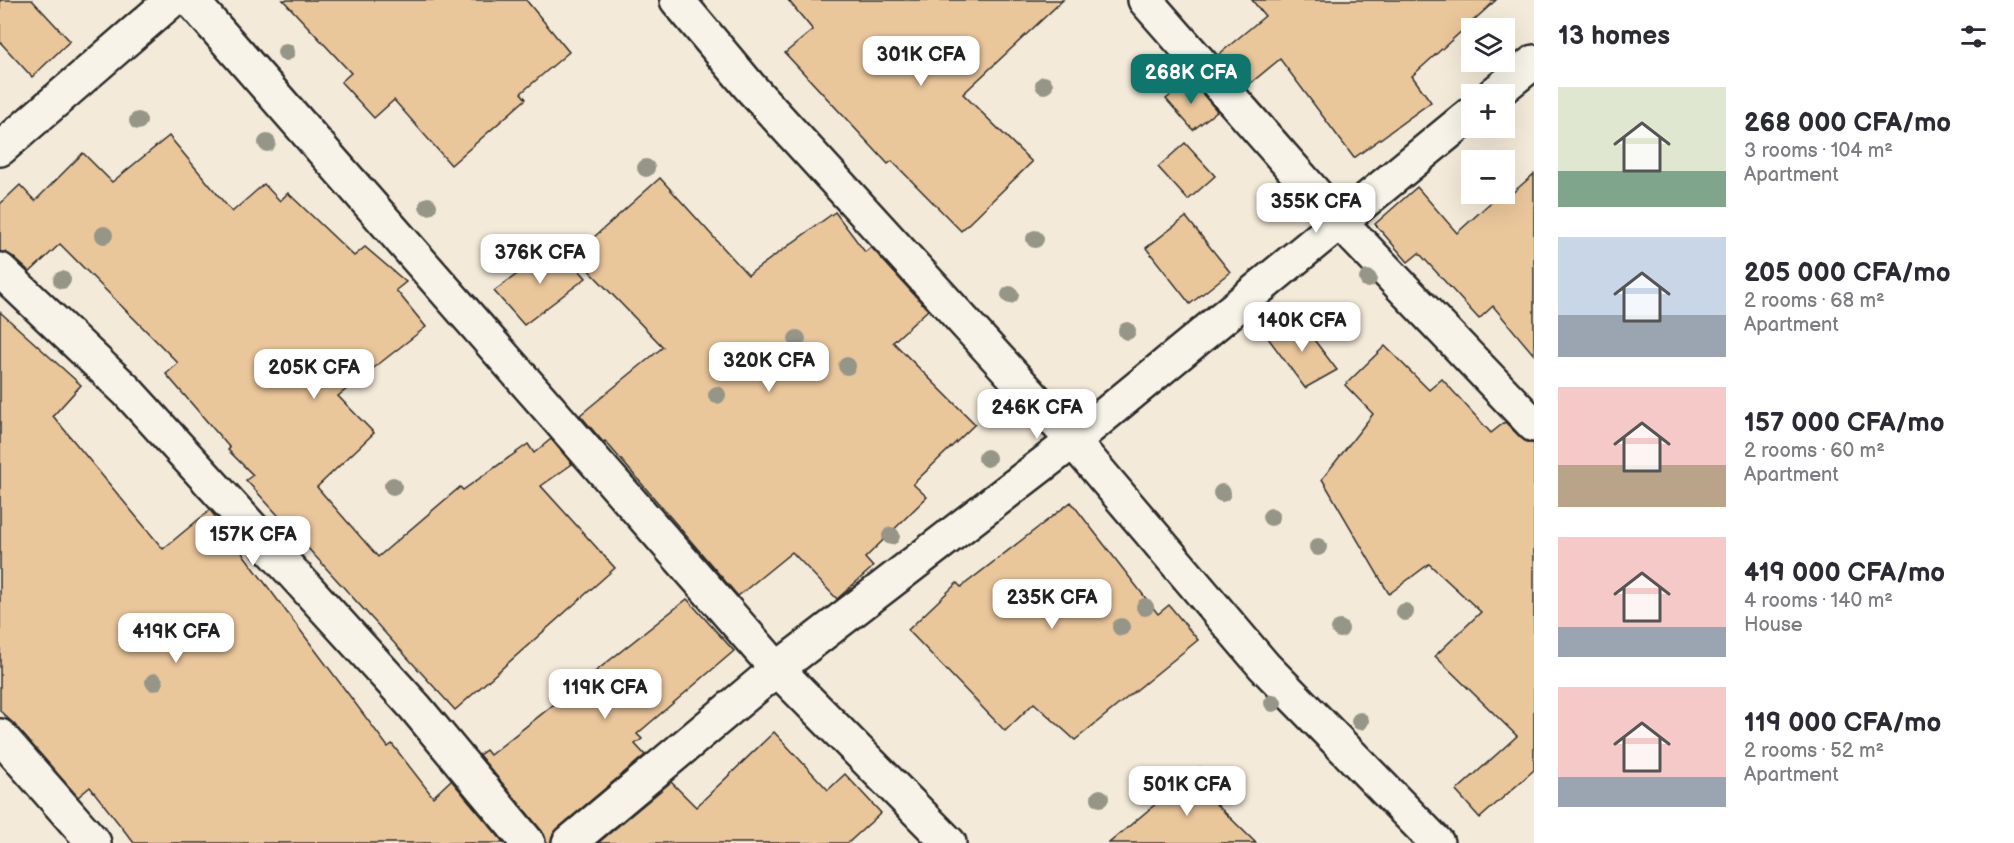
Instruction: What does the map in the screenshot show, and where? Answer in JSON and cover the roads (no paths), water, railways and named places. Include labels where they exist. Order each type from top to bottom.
[{"type":"street","points":[[0,148],[172,0]]},
{"type":"street","points":[[191,0],[777,669],[949,843]]},
{"type":"street","points":[[677,0],[749,86],[1073,441],[1264,666],[1437,843]]},
{"type":"street","points":[[1145,0],[1339,221],[1534,425]]},
{"type":"street","points":[[1506,84],[1534,62]]},
{"type":"street","points":[[569,843],[777,669],[1073,441],[1461,122]]},
{"type":"street","points":[[0,270],[127,391],[415,707],[528,843]]},
{"type":"street","points":[[0,736],[94,843]]}]
